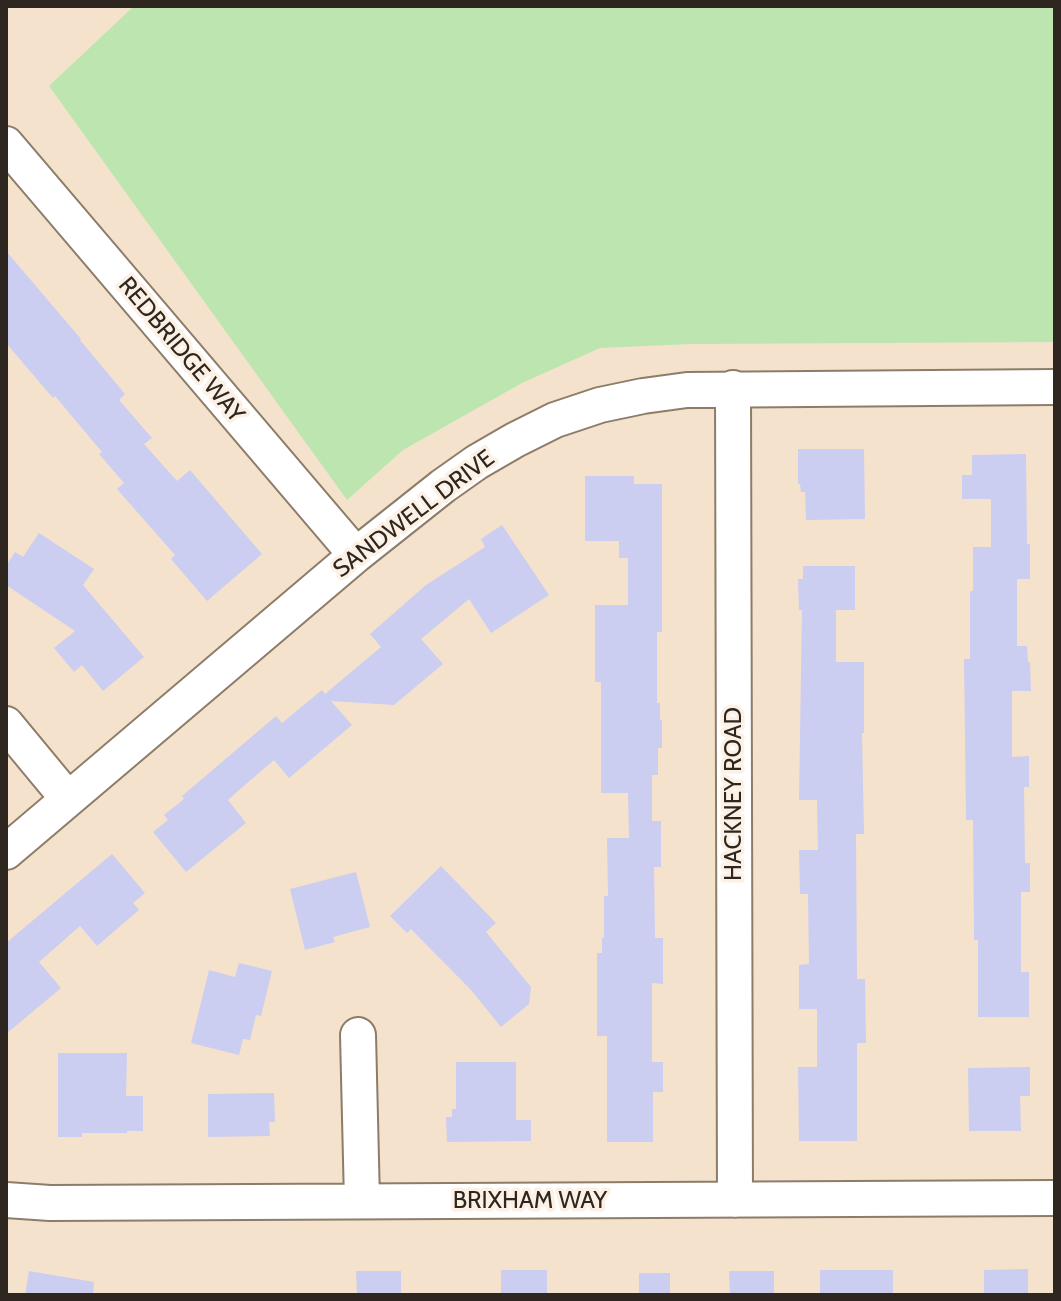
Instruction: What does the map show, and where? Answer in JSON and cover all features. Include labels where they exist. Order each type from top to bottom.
[{"type":"street","name":"REDBRIDGE WAY","points":[[8,151],[356,555]]},
{"type":"street","name":"SANDWELL DRIVE","points":[[6,852],[356,555],[443,486],[477,462],[555,420],[600,405],[687,390],[1055,387]]},
{"type":"street","name":"HACKNEY ROAD","points":[[733,388],[735,1200]]},
{"type":"street","points":[[6,724],[68,799]]},
{"type":"street","points":[[358,1035],[362,1201]]},
{"type":"street","name":"BRIXHAM WAY","points":[[6,1200],[50,1203],[1055,1198]]},
{"type":"green space","points":[[134,6],[1055,6],[1055,342],[692,344],[600,348],[522,383],[403,450],[347,500],[49,86]]},
{"type":"building","points":[[6,251],[125,394],[119,400],[152,438],[144,444],[177,481],[190,470],[262,554],[207,601],[171,559],[175,555],[117,489],[124,483],[99,454],[102,452],[6,343]]},
{"type":"building","points":[[798,449],[864,449],[865,519],[806,520],[805,492],[801,492],[798,484]]},
{"type":"building","points":[[1026,454],[1030,579],[1017,579],[1017,646],[1027,646],[1031,691],[1012,691],[1012,757],[1029,756],[1029,787],[1024,787],[1025,863],[1030,863],[1030,892],[1021,892],[1021,972],[1029,972],[1029,1017],[978,1017],[973,820],[966,820],[964,659],[970,659],[973,547],[991,547],[991,499],[962,499],[962,475],[972,475],[972,455]]},
{"type":"building","points":[[585,476],[634,476],[634,484],[662,484],[662,632],[657,632],[657,703],[660,703],[662,720],[662,748],[658,748],[658,775],[652,775],[652,821],[661,821],[661,867],[654,867],[655,938],[663,938],[663,984],[652,983],[652,1062],[663,1062],[663,1092],[653,1092],[653,1142],[607,1142],[607,1036],[597,1036],[597,953],[602,953],[604,896],[608,896],[607,838],[629,838],[628,793],[601,793],[601,682],[595,682],[595,605],[628,605],[628,558],[619,558],[619,541],[585,541]]},
{"type":"building","points":[[502,525],[549,595],[491,633],[469,599],[421,639],[443,664],[394,705],[331,701],[352,725],[289,778],[274,760],[238,791],[228,800],[246,823],[186,872],[153,832],[168,820],[164,815],[276,716],[282,723],[322,690],[325,694],[381,647],[370,634],[426,585],[485,547],[481,539]]},
{"type":"building","points":[[39,533],[94,569],[83,585],[144,657],[103,691],[82,665],[74,672],[54,648],[75,631],[6,585],[6,566],[15,552],[23,557]]},
{"type":"building","points":[[803,566],[855,566],[855,610],[836,610],[836,662],[864,662],[864,834],[856,834],[857,979],[865,979],[866,1043],[857,1043],[857,1141],[799,1141],[798,1067],[817,1067],[817,1009],[799,1009],[799,965],[809,964],[808,894],[800,894],[799,850],[818,850],[817,800],[799,800],[802,610],[799,610],[798,579],[803,579]]},
{"type":"building","points":[[112,854],[145,893],[133,903],[139,910],[97,946],[80,926],[39,962],[61,988],[6,1034],[6,943]]},
{"type":"building","points":[[441,866],[496,923],[486,932],[531,987],[529,1004],[501,1027],[471,990],[411,929],[407,933],[390,916]]},
{"type":"building","points":[[356,872],[370,927],[333,937],[335,942],[305,950],[290,889]]},
{"type":"building","points":[[239,963],[272,971],[261,1016],[256,1015],[250,1040],[243,1039],[239,1055],[191,1043],[209,970],[235,977]]},
{"type":"building","points":[[58,1053],[127,1053],[126,1096],[143,1096],[143,1131],[58,1137]]},
{"type":"building","points":[[456,1062],[516,1062],[516,1120],[531,1120],[531,1141],[447,1142],[446,1117],[452,1117],[452,1109],[456,1109]]},
{"type":"building","points":[[1030,1067],[1030,1096],[1020,1096],[1021,1131],[969,1131],[968,1068]]},
{"type":"building","points":[[274,1093],[275,1122],[269,1122],[270,1136],[208,1137],[208,1094]]},
{"type":"building","points":[[1028,1269],[1028,1295],[984,1295],[984,1270]]},
{"type":"building","points":[[501,1270],[547,1270],[547,1295],[501,1295]]},
{"type":"building","points":[[820,1270],[893,1270],[893,1295],[820,1295]]},
{"type":"building","points":[[29,1271],[94,1282],[93,1295],[25,1295]]},
{"type":"building","points":[[356,1271],[401,1271],[401,1295],[357,1295]]},
{"type":"building","points":[[729,1271],[774,1271],[774,1295],[730,1295]]},
{"type":"building","points":[[639,1273],[670,1273],[670,1295],[639,1295]]}]
